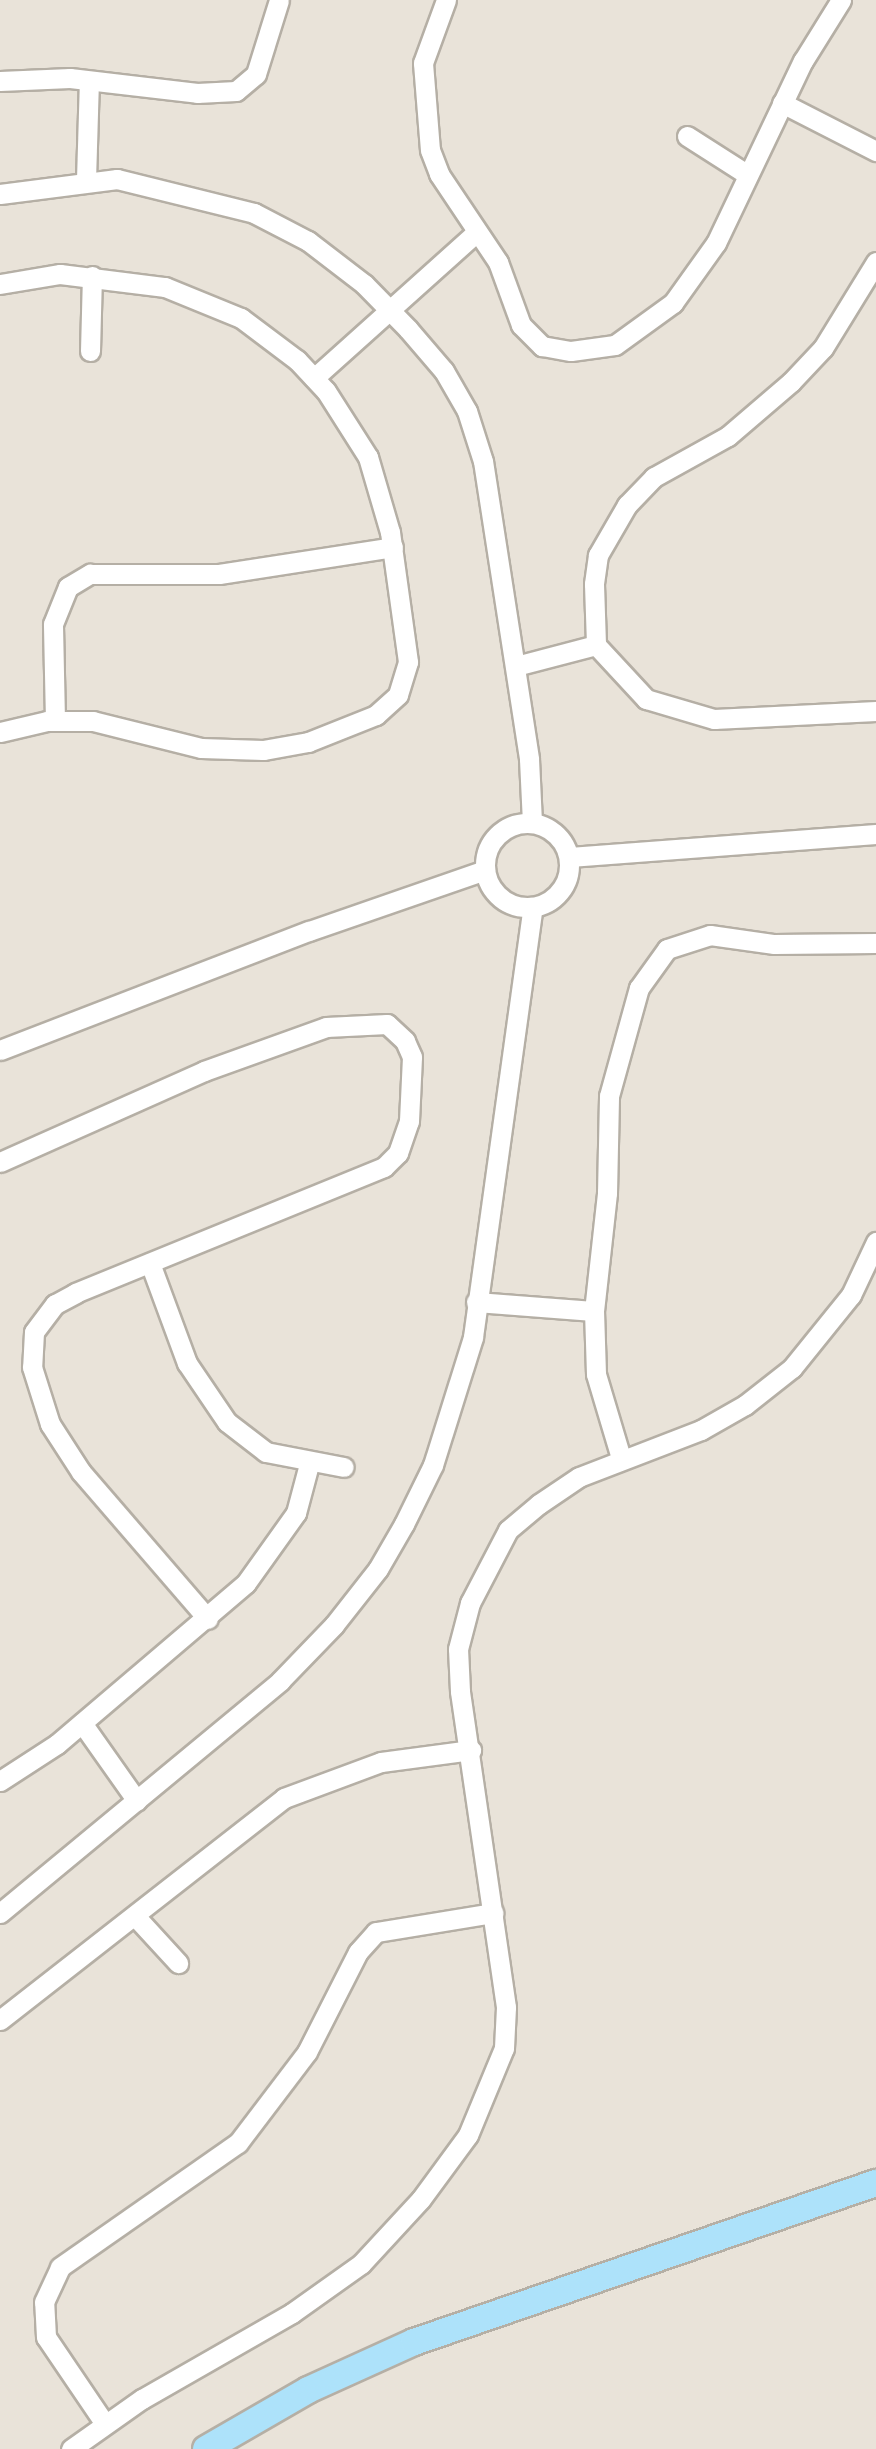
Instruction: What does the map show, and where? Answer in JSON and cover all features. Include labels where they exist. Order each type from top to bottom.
[{"type":"main road","points":[[206,2449],[309,2390],[414,2342],[876,2183]]},
{"type":"street","points":[[0,81],[89,80],[197,93],[236,90],[256,74],[279,0]]},
{"type":"street","points":[[446,0],[423,63],[424,118],[439,174],[498,262],[512,308],[531,336],[555,350],[599,350],[633,336],[673,303],[716,243],[782,103],[841,0]]},
{"type":"street","points":[[86,180],[89,80]]},
{"type":"street","points":[[782,103],[876,151]]},
{"type":"street","points":[[687,136],[748,175]]},
{"type":"street","points":[[0,194],[86,180],[117,179],[254,213],[308,241],[389,309],[444,371],[467,411],[498,538],[516,666],[532,822]]},
{"type":"street","points":[[314,378],[477,232]]},
{"type":"street","points":[[876,262],[823,348],[791,382],[728,436],[654,477],[627,505],[598,555],[596,645],[646,699],[685,715],[714,719],[876,711]]},
{"type":"street","points":[[0,284],[60,274],[165,287],[209,303],[270,337],[314,378],[368,457],[393,547],[408,662],[398,695],[376,715],[308,741],[231,752],[127,726],[55,721],[0,732]]},
{"type":"street","points":[[90,351],[92,276]]},
{"type":"street","points":[[55,721],[53,624],[68,587],[90,574],[219,574],[393,547]]},
{"type":"street","points":[[516,666],[596,645]]},
{"type":"street","points":[[532,822],[556,834],[569,857],[565,884],[546,903],[533,907],[504,901],[485,870],[494,838],[504,828],[532,822]]},
{"type":"street","points":[[569,857],[876,834]]},
{"type":"street","points":[[0,1050],[309,931],[485,870]]},
{"type":"street","points":[[0,1913],[280,1681],[378,1569],[433,1465],[473,1337],[533,907]]},
{"type":"street","points":[[621,1458],[596,1374],[594,1311],[607,1193],[610,1096],[639,988],[655,962],[667,949],[710,935],[774,944],[876,943]]},
{"type":"street","points":[[0,1162],[204,1071],[326,1027],[373,1022],[397,1030],[412,1057],[410,1110],[401,1145],[384,1167],[55,1304],[34,1332],[32,1367],[50,1424],[81,1472],[208,1619]]},
{"type":"street","points":[[71,2449],[105,2424],[292,2313],[360,2264],[421,2199],[468,2135],[504,2048],[506,2007],[458,1649],[470,1603],[490,1559],[508,1530],[538,1504],[621,1458],[701,1430],[745,1405],[792,1368],[850,1295],[876,1242]]},
{"type":"street","points":[[150,1263],[187,1363],[227,1422],[249,1444],[309,1464],[344,1467]]},
{"type":"street","points":[[476,1302],[594,1311]]},
{"type":"street","points":[[0,1781],[82,1724],[208,1619],[277,1544],[307,1488],[309,1464]]},
{"type":"street","points":[[82,1724],[137,1801]]},
{"type":"street","points":[[0,2020],[284,1798],[381,1762],[471,1750]]},
{"type":"street","points":[[105,2424],[46,2336],[44,2302],[60,2267],[245,2136],[307,2052],[358,1952],[376,1932],[493,1913]]},
{"type":"street","points":[[135,1916],[178,1963]]}]
